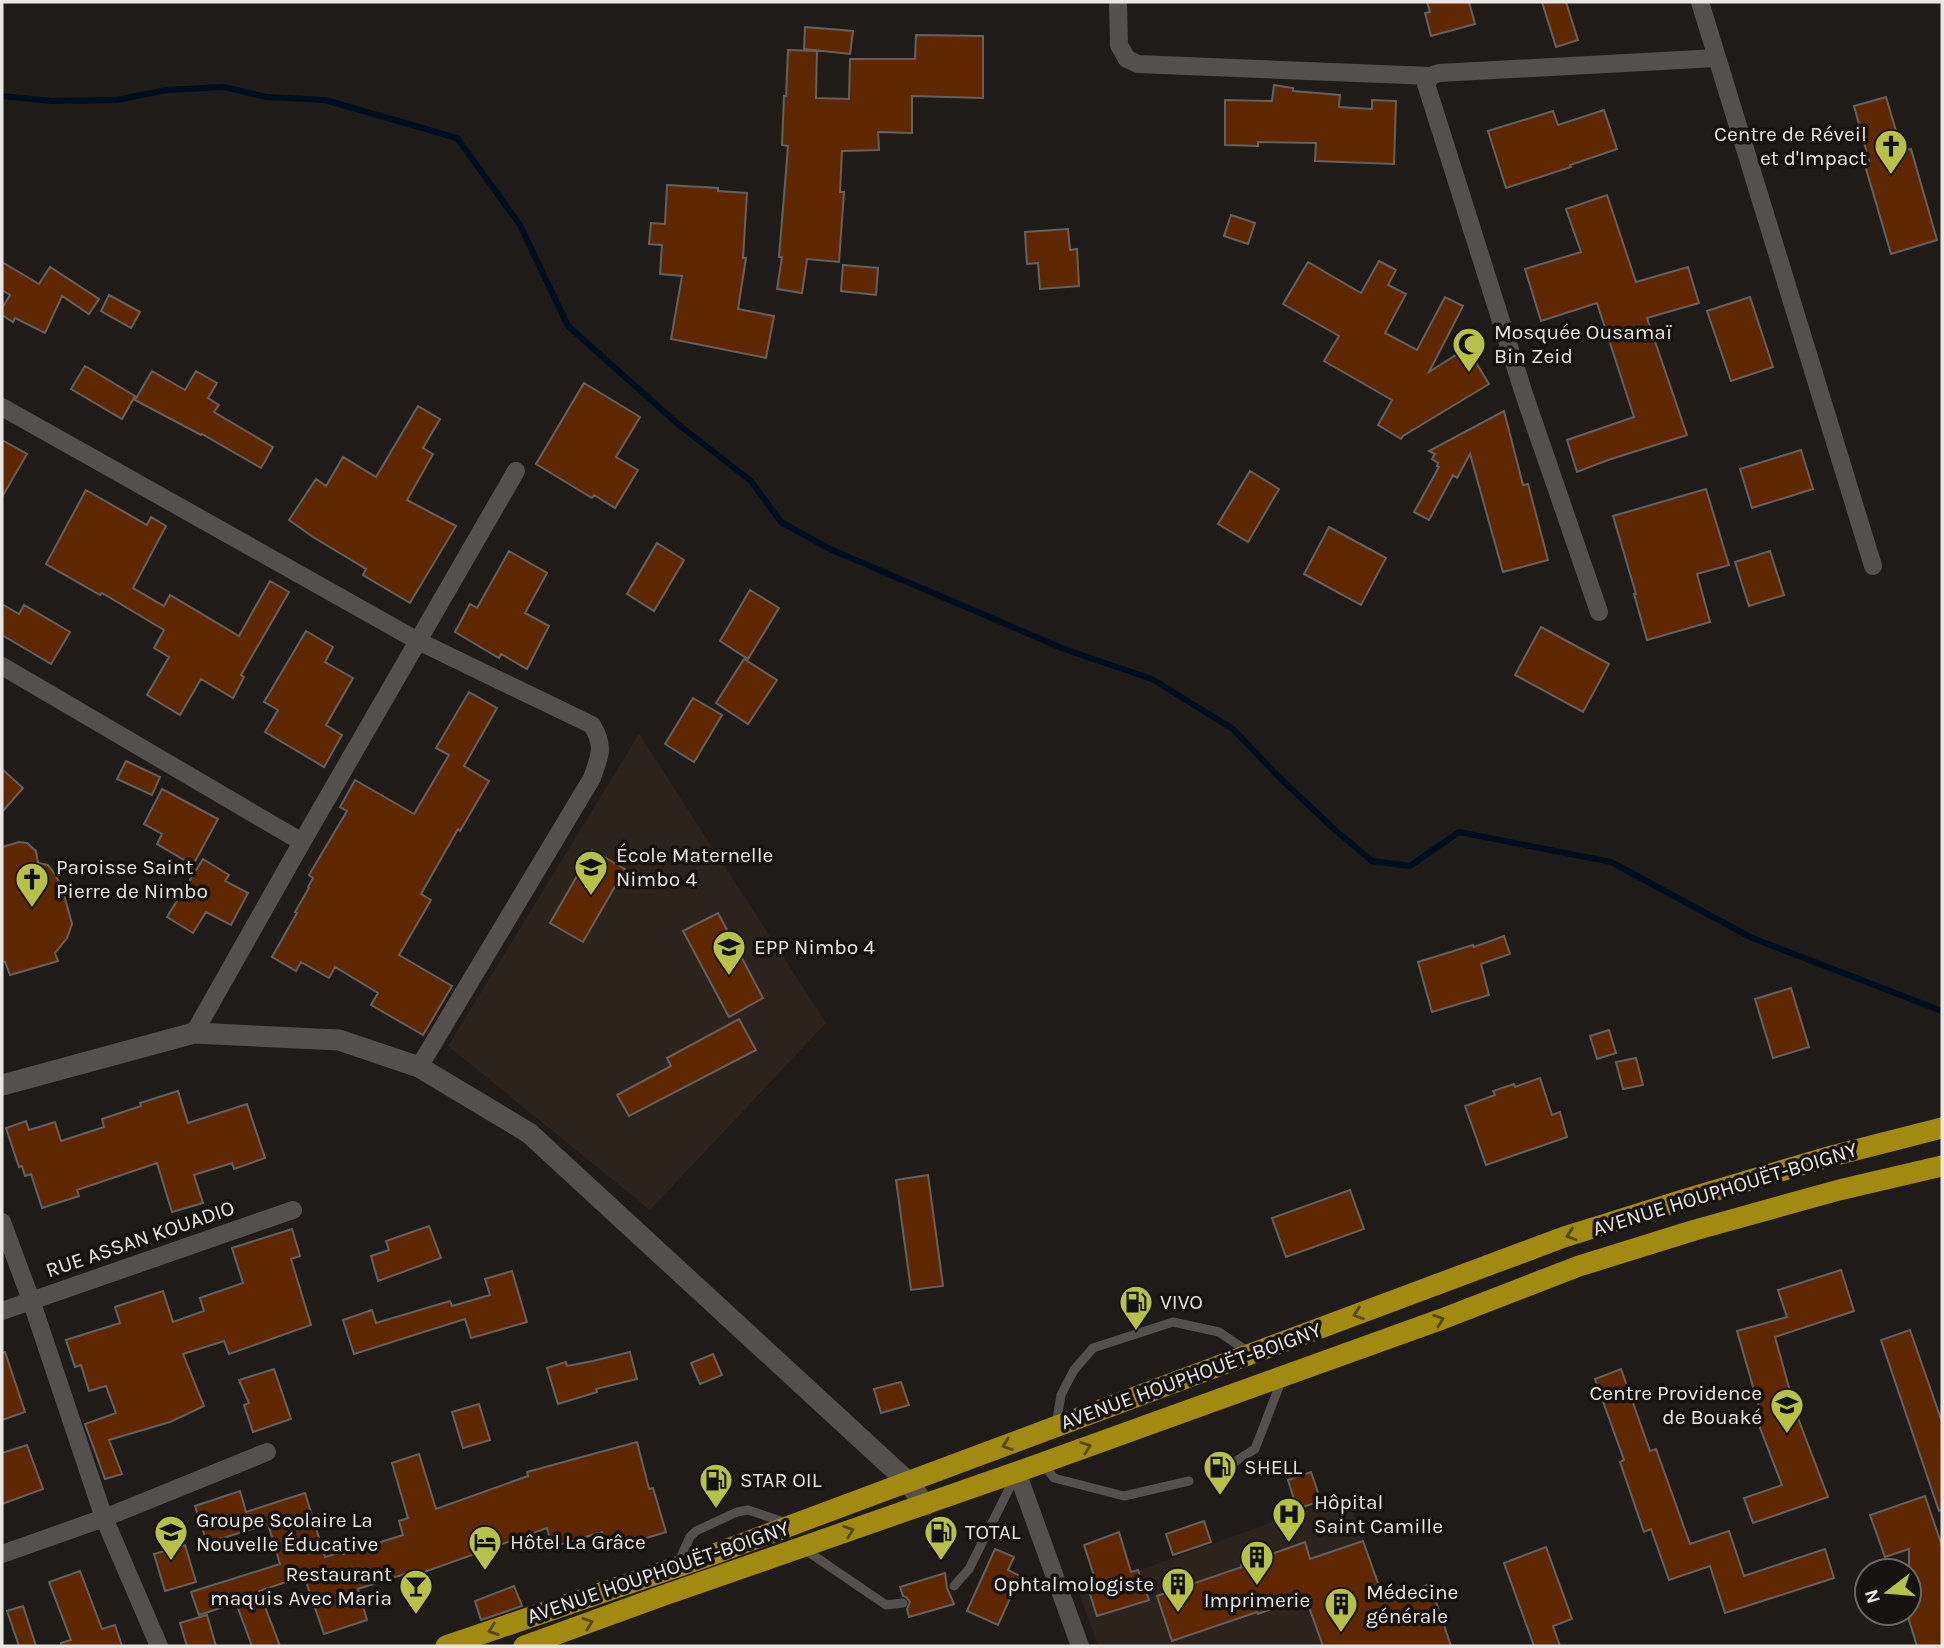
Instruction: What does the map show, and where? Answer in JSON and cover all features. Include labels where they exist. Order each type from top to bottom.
[{"type":"highway","name":"AVENUE HOUPHOUËT-BOIGNY","points":[[446,1646],[675,1568],[1564,1237],[1828,1157],[1942,1128]]},
{"type":"highway","name":"AVENUE HOUPHOUËT-BOIGNY","points":[[524,1646],[1441,1320],[1579,1266],[1695,1230],[1942,1166]]},
{"type":"street","points":[[1118,2],[1119,45],[1127,59],[1138,64],[1431,76],[1439,73],[1717,58]]},
{"type":"street","points":[[1700,2],[1873,566]]},
{"type":"street","points":[[1431,76],[1426,84],[1525,397],[1599,612]]},
{"type":"street","points":[[2,407],[418,641],[592,725],[599,738],[601,752],[592,778],[419,1067]]},
{"type":"street","points":[[194,1033],[516,471]]},
{"type":"street","points":[[2,666],[302,842]]},
{"type":"street","points":[[2,1085],[194,1033],[339,1040],[419,1067],[529,1133],[908,1482],[925,1505]]},
{"type":"street","name":"RUE ASSAN KOUADIO","points":[[2,1311],[293,1210]]},
{"type":"street","points":[[2,1222],[104,1518],[159,1646]]},
{"type":"street","points":[[2,1554],[104,1518],[268,1452]]},
{"type":"street","points":[[1017,1472],[1080,1646]]},
{"type":"lane","points":[[1055,1427],[1061,1395],[1074,1370],[1093,1348],[1173,1322],[1219,1332],[1251,1354]]},
{"type":"lane","points":[[1223,1469],[1255,1449],[1283,1376]]},
{"type":"lane","points":[[1042,1462],[1054,1478],[1124,1496],[1189,1481]]},
{"type":"lane","points":[[954,1586],[969,1569],[1017,1472]]},
{"type":"lane","points":[[675,1568],[690,1537],[696,1531],[737,1512],[748,1510],[792,1525]]},
{"type":"lane","points":[[802,1547],[886,1605],[903,1602]]},
{"type":"shaded area","points":[[639,734],[826,1023],[650,1210],[448,1046]]},
{"type":"shaded area","name":"Hôpital Saint Camille","points":[[1347,1495],[1401,1646],[1098,1646],[1079,1592]]},
{"type":"building","points":[[1427,2],[1469,2],[1475,24],[1431,36],[1425,13],[1430,12]]},
{"type":"building","points":[[1542,2],[1566,2],[1578,40],[1556,47]]},
{"type":"building","points":[[805,27],[853,31],[850,54],[804,49]]},
{"type":"building","points":[[916,35],[983,36],[983,98],[912,96],[912,133],[878,132],[879,150],[842,151],[840,192],[844,192],[839,262],[807,259],[802,293],[777,289],[782,257],[779,257],[788,146],[782,145],[788,50],[817,51],[816,98],[849,99],[850,59],[915,59]]},
{"type":"building","points":[[1274,85],[1293,88],[1293,91],[1340,95],[1339,107],[1372,109],[1372,100],[1396,101],[1394,164],[1315,161],[1316,143],[1258,142],[1258,146],[1225,145],[1225,100],[1272,101]]},
{"type":"building","points":[[1886,97],[1902,151],[1911,149],[1937,240],[1891,254],[1864,162],[1869,161],[1854,106]]},
{"type":"building","points":[[1604,110],[1617,149],[1506,188],[1488,131],[1553,111],[1558,125]]},
{"type":"building","points":[[667,185],[747,193],[743,258],[746,258],[738,309],[774,316],[766,358],[671,339],[682,276],[660,274],[662,245],[649,244],[651,223],[665,224]]},
{"type":"building","points":[[1607,195],[1636,282],[1688,267],[1699,303],[1647,318],[1687,435],[1577,472],[1567,440],[1634,417],[1597,303],[1541,321],[1525,269],[1581,252],[1566,209]]},
{"type":"building","points":[[1231,215],[1255,223],[1248,244],[1224,236]]},
{"type":"building","points":[[1068,229],[1070,250],[1077,249],[1079,286],[1040,289],[1038,263],[1027,264],[1025,232]]},
{"type":"building","points":[[1379,261],[1396,270],[1388,285],[1406,294],[1385,333],[1417,350],[1445,297],[1463,306],[1429,372],[1467,348],[1489,384],[1401,439],[1378,425],[1392,400],[1324,361],[1339,336],[1283,304],[1308,262],[1361,293]]},
{"type":"building","points":[[2,262],[39,284],[50,267],[99,299],[89,314],[62,296],[45,333],[15,318],[13,322],[2,315],[2,308],[10,295],[2,290]]},
{"type":"building","points":[[843,265],[878,268],[876,295],[841,291]]},
{"type":"building","points":[[109,295],[140,312],[131,328],[101,311]]},
{"type":"building","points":[[1750,297],[1773,367],[1731,381],[1707,311]]},
{"type":"building","points":[[85,366],[135,396],[122,419],[71,389]]},
{"type":"building","points":[[152,371],[185,390],[196,371],[217,383],[208,398],[219,405],[214,412],[273,447],[261,468],[135,400]]},
{"type":"building","points":[[584,383],[640,417],[616,457],[638,470],[615,508],[594,495],[592,498],[536,464]]},
{"type":"building","points":[[418,406],[440,419],[423,448],[433,454],[407,500],[456,526],[410,603],[363,575],[366,569],[289,520],[316,479],[326,486],[343,457],[376,477]]},
{"type":"building","points":[[1504,411],[1523,485],[1528,484],[1548,560],[1503,572],[1470,454],[1457,478],[1453,475],[1429,520],[1414,512],[1439,467],[1432,459],[1435,454],[1429,451]]},
{"type":"building","points":[[2,440],[27,454],[2,497]]},
{"type":"building","points":[[1801,450],[1813,489],[1752,508],[1740,469]]},
{"type":"building","points":[[1250,471],[1279,489],[1248,542],[1218,524]]},
{"type":"building","points":[[1706,489],[1729,565],[1697,574],[1710,622],[1647,640],[1613,516]]},
{"type":"building","points":[[86,490],[147,525],[151,517],[166,526],[133,588],[164,606],[170,595],[239,636],[270,581],[289,592],[241,675],[244,677],[233,698],[201,679],[180,715],[147,695],[169,657],[154,648],[164,630],[46,564]]},
{"type":"building","points":[[1329,527],[1386,558],[1361,605],[1304,574]]},
{"type":"building","points":[[657,543],[684,560],[654,611],[627,594]]},
{"type":"building","points":[[509,551],[547,573],[525,613],[549,626],[527,669],[501,654],[499,658],[455,632],[470,604],[477,608]]},
{"type":"building","points":[[1770,551],[1784,595],[1749,606],[1735,562]]},
{"type":"building","points":[[750,590],[779,608],[748,659],[720,641]]},
{"type":"building","points":[[2,604],[19,614],[24,605],[70,632],[51,664],[2,635]]},
{"type":"building","points":[[1541,627],[1609,664],[1583,712],[1515,675]]},
{"type":"building","points":[[306,631],[333,647],[325,662],[353,678],[326,725],[342,735],[324,767],[265,732],[278,710],[264,702]]},
{"type":"building","points":[[744,659],[777,680],[748,724],[716,703]]},
{"type":"building","points":[[469,692],[497,708],[464,766],[489,781],[421,894],[431,900],[399,955],[452,986],[423,1035],[371,1005],[378,993],[335,967],[329,978],[301,962],[296,971],[272,957],[309,888],[313,878],[309,875],[347,811],[340,807],[355,780],[414,814],[449,755],[436,748]]},
{"type":"building","points":[[693,698],[722,715],[694,762],[665,744]]},
{"type":"building","points":[[126,761],[160,777],[152,795],[117,779]]},
{"type":"building","points":[[2,769],[23,788],[2,812]]},
{"type":"building","points":[[162,789],[218,819],[193,865],[157,844],[162,834],[144,824]]},
{"type":"building","points":[[19,842],[27,843],[36,851],[38,863],[48,865],[54,873],[62,887],[72,924],[67,938],[55,953],[58,961],[10,975],[5,962],[2,961],[2,847]]},
{"type":"building","points":[[592,850],[625,869],[583,942],[550,923]]},
{"type":"building","points":[[203,859],[229,875],[225,881],[248,893],[231,925],[206,912],[193,933],[167,917]]},
{"type":"building","points":[[718,913],[763,998],[729,1017],[683,931]]},
{"type":"building","points":[[1504,936],[1510,954],[1481,964],[1489,995],[1432,1012],[1418,962]]},
{"type":"building","points":[[1791,988],[1809,1047],[1773,1058],[1755,999]]},
{"type":"building","points":[[739,1019],[756,1050],[629,1116],[617,1095],[671,1066],[667,1058]]},
{"type":"building","points":[[1609,1030],[1616,1053],[1597,1059],[1590,1036]]},
{"type":"building","points":[[1636,1058],[1643,1085],[1623,1089],[1616,1062]]},
{"type":"building","points":[[1540,1078],[1552,1115],[1560,1112],[1567,1137],[1486,1165],[1465,1106],[1495,1095],[1493,1091]]},
{"type":"building","points":[[178,1091],[188,1123],[247,1104],[265,1158],[234,1169],[232,1163],[194,1175],[203,1203],[172,1212],[157,1163],[77,1190],[79,1196],[42,1208],[31,1174],[25,1176],[22,1166],[19,1167],[6,1128],[26,1121],[29,1130],[55,1122],[61,1141],[104,1127],[102,1119]]},
{"type":"building","points":[[928,1175],[943,1286],[911,1290],[896,1180]]},
{"type":"building","points":[[1350,1190],[1364,1229],[1286,1257],[1272,1218]]},
{"type":"building","points":[[429,1226],[441,1258],[378,1281],[371,1256],[389,1250],[386,1241]]},
{"type":"building","points":[[292,1229],[300,1256],[291,1259],[311,1325],[229,1354],[224,1341],[183,1354],[204,1406],[170,1422],[109,1440],[122,1474],[105,1479],[85,1424],[116,1413],[106,1386],[89,1391],[81,1365],[75,1367],[66,1340],[120,1323],[115,1307],[163,1291],[173,1322],[204,1311],[200,1298],[243,1283],[232,1248]]},
{"type":"building","points":[[1841,1270],[1854,1311],[1775,1337],[1796,1413],[1828,1497],[1753,1523],[1744,1498],[1782,1485],[1757,1420],[1762,1418],[1737,1331],[1787,1317],[1778,1290]]},
{"type":"building","points":[[512,1271],[527,1322],[471,1338],[465,1319],[354,1354],[343,1320],[372,1310],[376,1323],[450,1301],[452,1306],[490,1295],[485,1279]]},
{"type":"building","points":[[1910,1330],[1942,1422],[1942,1510],[1939,1511],[1881,1340]]},
{"type":"building","points":[[5,1352],[25,1412],[2,1420],[2,1353]]},
{"type":"building","points":[[630,1352],[637,1379],[596,1389],[597,1392],[558,1404],[547,1368],[566,1362],[567,1366]]},
{"type":"building","points":[[713,1354],[722,1375],[700,1384],[691,1363]]},
{"type":"building","points":[[274,1369],[291,1419],[253,1432],[244,1405],[249,1403],[239,1380]]},
{"type":"building","points":[[1621,1369],[1650,1451],[1656,1449],[1690,1544],[1729,1531],[1744,1576],[1825,1549],[1834,1578],[1725,1613],[1710,1566],[1669,1580],[1651,1529],[1644,1532],[1620,1462],[1624,1460],[1595,1379]]},
{"type":"building","points":[[901,1382],[909,1405],[881,1413],[874,1389]]},
{"type":"building","points":[[479,1404],[490,1440],[463,1448],[452,1412]]},
{"type":"building","points":[[637,1442],[649,1489],[653,1488],[666,1532],[607,1550],[602,1532],[552,1547],[547,1528],[416,1575],[414,1571],[358,1589],[367,1620],[324,1634],[304,1576],[259,1591],[280,1646],[252,1646],[236,1603],[199,1615],[191,1592],[280,1564],[268,1524],[207,1543],[195,1506],[240,1491],[246,1512],[305,1493],[325,1557],[403,1535],[399,1521],[408,1518],[392,1463],[419,1454],[436,1509],[528,1476],[527,1472]]},
{"type":"building","points":[[27,1445],[43,1489],[2,1504],[2,1453]]},
{"type":"building","points":[[1311,1472],[1321,1501],[1297,1509],[1288,1480]]},
{"type":"building","points":[[1925,1496],[1942,1546],[1942,1646],[1917,1646],[1911,1627],[1923,1627],[1923,1557],[1909,1557],[1909,1549],[1885,1557],[1870,1515]]},
{"type":"building","points":[[1204,1521],[1211,1542],[1173,1555],[1166,1534]]},
{"type":"building","points":[[1119,1532],[1131,1572],[1138,1570],[1149,1600],[1097,1616],[1088,1588],[1097,1585],[1084,1545]]},
{"type":"building","points":[[1363,1541],[1384,1600],[1430,1584],[1451,1646],[1323,1646],[1305,1596],[1172,1641],[1157,1596],[1305,1542],[1310,1559]]},
{"type":"building","points":[[185,1545],[196,1582],[165,1591],[154,1554]]},
{"type":"building","points":[[1546,1547],[1572,1619],[1553,1626],[1560,1646],[1534,1646],[1504,1563]]},
{"type":"building","points":[[995,1549],[1014,1557],[1008,1570],[1020,1576],[998,1625],[967,1611]]},
{"type":"building","points":[[80,1571],[102,1629],[115,1625],[122,1646],[61,1646],[61,1643],[71,1640],[49,1582]]},
{"type":"building","points":[[945,1573],[947,1588],[954,1604],[909,1617],[907,1609],[910,1602],[903,1596],[900,1587]]},
{"type":"building","points":[[514,1586],[522,1606],[481,1620],[475,1601]]},
{"type":"building","points":[[23,1606],[36,1646],[19,1646],[7,1611]]},
{"type":"building","points":[[207,1615],[216,1646],[187,1646],[180,1623]]},
{"type":"waterway","points":[[2,96],[52,101],[117,100],[166,90],[224,87],[266,97],[325,100],[457,138],[520,225],[568,326],[679,425],[751,481],[781,522],[830,549],[1064,649],[1152,679],[1233,729],[1281,779],[1372,861],[1410,866],[1459,832],[1611,862],[1752,938],[1942,1011]]},
{"type":"place","name":"Centre de Réveil et d'Impact","points":[[1891,176]]},
{"type":"place","name":"Mosquée Ousamaï Bin Zeid","points":[[1469,374]]},
{"type":"place","name":"École Maternelle Nimbo 4","points":[[591,897]]},
{"type":"place","name":"Paroisse Saint Pierre de Nimbo","points":[[32,909]]},
{"type":"place","name":"EPP Nimbo 4","points":[[729,977]]},
{"type":"place","name":"VIVO","points":[[1136,1332]]},
{"type":"place","name":"Centre Providence de Bouaké","points":[[1787,1435]]},
{"type":"place","name":"SHELL","points":[[1220,1497]]},
{"type":"place","name":"STAR OIL","points":[[716,1510]]},
{"type":"place","name":"Hôpital Saint Camille","points":[[1289,1544]]},
{"type":"place","name":"Groupe Scolaire La Nouvelle Éducative","points":[[171,1562]]},
{"type":"place","name":"TOTAL","points":[[941,1562]]},
{"type":"place","name":"Hôtel La Grâce","points":[[485,1572]]},
{"type":"place","name":"Imprimerie","points":[[1257,1587]]},
{"type":"place","name":"Ophtalmologiste","points":[[1178,1614]]},
{"type":"place","name":"Restaurant maquis Avec Maria","points":[[416,1616]]},
{"type":"place","name":"Médecine générale","points":[[1341,1634]]}]
